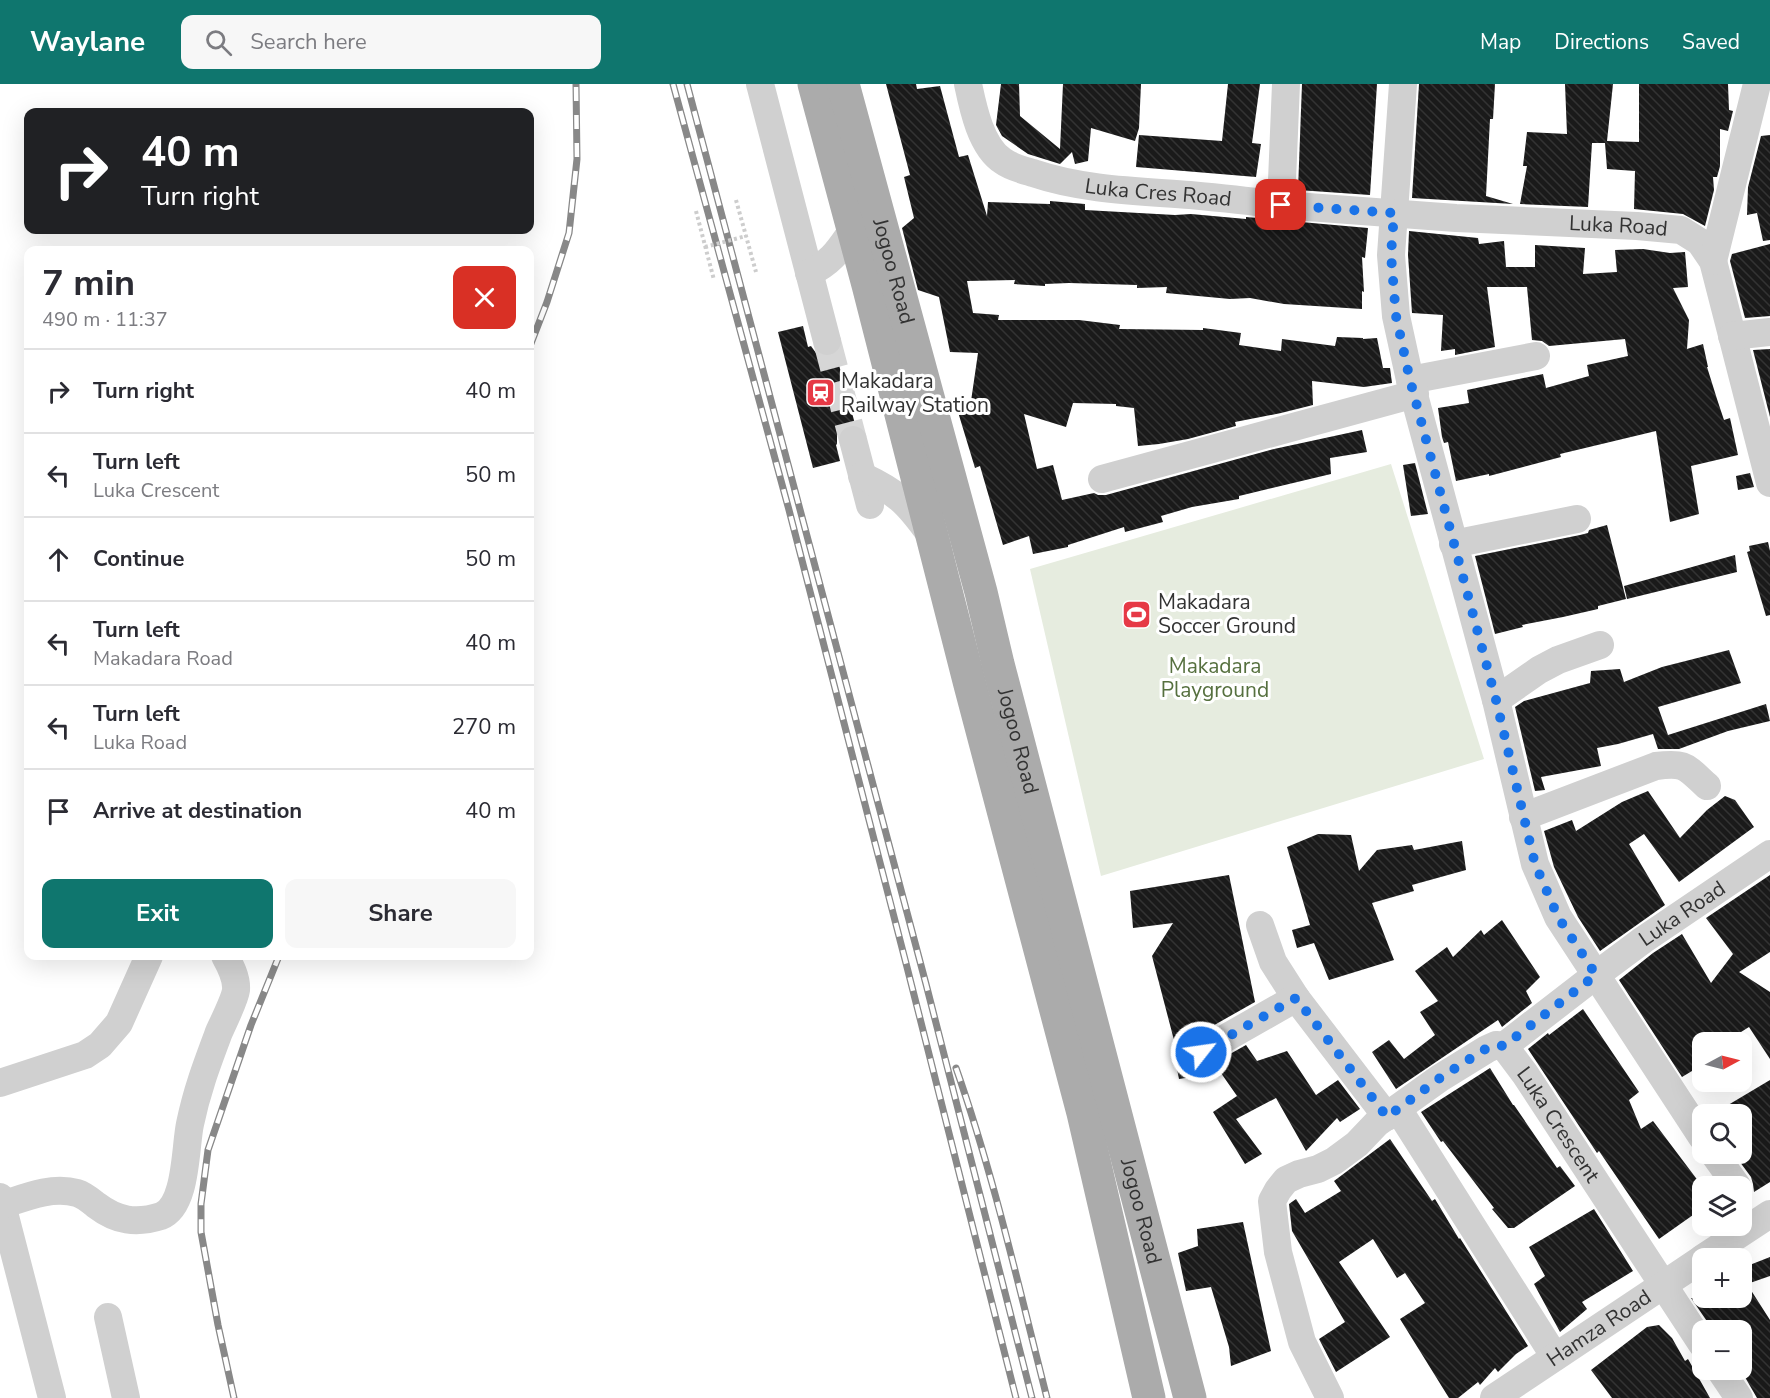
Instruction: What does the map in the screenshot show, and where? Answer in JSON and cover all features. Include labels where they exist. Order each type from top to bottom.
[{"type":"main road","name":"Jogoo Road","points":[[814,84],[1083,1113],[1148,1394]]},
{"type":"main road","name":"Jogoo Road","points":[[843,84],[981,592],[1006,697],[1188,1389]]},
{"type":"main road","points":[[1148,1394],[1188,1389]]},
{"type":"street","points":[[760,84],[827,342]]},
{"type":"street","name":"Luka Cres Road","points":[[968,84],[976,119],[987,142],[1003,162],[1012,166],[1049,178],[1096,187],[1281,205]]},
{"type":"street","points":[[1281,205],[1286,84]]},
{"type":"street","points":[[1403,84],[1391,255],[1396,316],[1412,387],[1496,700],[1535,864],[1558,917],[1692,1122]]},
{"type":"street","points":[[1713,261],[1757,84]]},
{"type":"street","name":"Luka Road","points":[[1281,205],[1456,218],[1681,230],[1700,242],[1713,261],[1770,483]]},
{"type":"street","points":[[809,273],[824,266],[834,257],[852,231]]},
{"type":"street","points":[[1732,336],[1770,332]]},
{"type":"street","points":[[1102,479],[1412,387],[1536,356]]},
{"type":"street","points":[[853,440],[870,505]]},
{"type":"street","points":[[862,476],[895,493],[910,506],[933,539]]},
{"type":"street","points":[[1454,544],[1577,519]]},
{"type":"street","points":[[1496,700],[1539,670],[1558,660],[1600,645]]},
{"type":"street","points":[[1523,817],[1656,766],[1673,764],[1684,766],[1707,786]]},
{"type":"street","name":"Luka Road","points":[[1504,1046],[1644,940],[1770,854]]},
{"type":"street","points":[[1260,925],[1273,962],[1296,998],[1392,1113],[1555,1357]]},
{"type":"street","points":[[0,1083],[85,1055],[100,1045],[119,1023],[147,960]]},
{"type":"street","points":[[52,1398],[1,1201],[60,1191],[80,1193],[105,1211],[127,1221],[164,1215],[175,1202],[182,1184],[189,1126],[200,1080],[236,990],[233,972],[227,960]]},
{"type":"street","points":[[1201,1052],[1296,998]]},
{"type":"street","name":"Luka Crescent","points":[[1330,1398],[1302,1342],[1278,1252],[1272,1201],[1287,1180],[1334,1161],[1392,1113],[1440,1078],[1487,1048],[1496,1045],[1504,1046],[1525,1074],[1692,1329]]},
{"type":"street","points":[[1752,1202],[1766,1217]]},
{"type":"street","name":"Hamza Road","points":[[1720,1248],[1766,1217]]},
{"type":"street","name":"Hamza Road","points":[[1494,1398],[1692,1266]]},
{"type":"street","points":[[108,1317],[126,1398]]},
{"type":"street","points":[[1727,1380],[1739,1398]]},
{"type":"path","points":[[736,200],[756,272]]},
{"type":"path","points":[[696,211],[714,280]]},
{"type":"path","points":[[705,247],[746,236]]},
{"type":"green space","name":"Makadara Playground","points":[[1391,464],[1484,759],[1101,876],[1030,569]]},
{"type":"building","points":[[886,84],[916,84],[917,89],[940,86],[959,157],[968,155],[987,216],[988,202],[1050,204],[1050,201],[1085,204],[1085,210],[1191,214],[1246,219],[1246,217],[1368,228],[1365,258],[1362,257],[1364,292],[1362,291],[1362,309],[1284,304],[1250,298],[1230,299],[1166,293],[1167,287],[1137,288],[1137,285],[1069,283],[1045,284],[1045,286],[1014,284],[1015,280],[967,281],[973,313],[999,315],[998,320],[1079,320],[1120,325],[1119,329],[1203,330],[1203,328],[1241,333],[1239,345],[1281,351],[1282,339],[1335,346],[1337,337],[1377,338],[1383,368],[1390,368],[1392,383],[1364,387],[1312,381],[1313,405],[1235,422],[1236,426],[1159,444],[1138,446],[1134,408],[1116,406],[1116,404],[1073,403],[1066,427],[1024,414],[1037,469],[1053,465],[1062,500],[1094,493],[1106,495],[1274,449],[1362,430],[1367,452],[1330,458],[1331,474],[1239,496],[1239,499],[1192,507],[1161,516],[1163,522],[1125,532],[1124,527],[1068,545],[1068,547],[1033,554],[1029,536],[1003,545],[980,466],[975,468],[958,412],[970,408],[978,353],[950,352],[939,297],[918,290],[902,228],[914,218],[904,177],[910,175]]},
{"type":"building","points":[[1001,84],[1019,84],[1020,116],[1060,149],[1063,84],[1141,84],[1139,128],[1135,141],[1091,128],[1088,161],[1075,164],[1072,152],[1060,164],[1028,154],[1002,136],[996,125]]},
{"type":"building","points":[[1228,84],[1260,84],[1252,143],[1261,144],[1256,177],[1136,167],[1139,135],[1222,141]]},
{"type":"building","points":[[1302,84],[1377,84],[1370,195],[1298,190]]},
{"type":"building","points":[[1419,84],[1495,84],[1493,119],[1490,119],[1486,196],[1513,204],[1412,198]]},
{"type":"building","points":[[1565,84],[1613,84],[1607,141],[1639,142],[1639,84],[1728,84],[1729,110],[1733,111],[1728,131],[1720,129],[1720,166],[1717,177],[1713,177],[1714,190],[1705,226],[1683,214],[1634,209],[1635,171],[1607,169],[1605,143],[1592,143],[1588,207],[1520,204],[1527,166],[1523,166],[1527,132],[1567,134]]},
{"type":"building","points":[[1770,135],[1770,240],[1763,241],[1757,213],[1747,215],[1748,187],[1761,136]]},
{"type":"building","points":[[1409,231],[1478,238],[1479,244],[1504,241],[1506,267],[1535,267],[1535,245],[1585,248],[1583,274],[1617,272],[1615,250],[1685,252],[1688,287],[1673,288],[1689,320],[1687,349],[1703,344],[1707,367],[1724,420],[1730,418],[1738,455],[1691,466],[1699,514],[1670,522],[1656,431],[1560,454],[1561,457],[1489,476],[1489,474],[1456,481],[1448,442],[1444,443],[1442,437],[1438,408],[1469,403],[1467,390],[1543,374],[1546,388],[1589,376],[1587,365],[1628,356],[1625,339],[1549,346],[1542,341],[1532,340],[1527,287],[1487,287],[1495,347],[1455,355],[1455,349],[1441,351],[1443,315],[1412,313],[1408,255]]},
{"type":"building","points":[[1770,244],[1770,316],[1745,318],[1730,261],[1732,254]]},
{"type":"building","name":"Makadara Railway Station","points":[[803,326],[808,347],[811,346],[823,357],[836,354],[855,424],[848,424],[837,435],[836,445],[840,461],[813,468],[778,332]]},
{"type":"building","points":[[1770,349],[1770,417],[1753,350]]},
{"type":"building","points":[[1415,463],[1428,514],[1411,516],[1403,465]]},
{"type":"building","points":[[1750,473],[1754,487],[1738,490],[1736,476]]},
{"type":"building","points":[[1607,525],[1626,599],[1598,606],[1598,609],[1522,625],[1523,627],[1495,634],[1475,556],[1580,535]]},
{"type":"building","points":[[1768,542],[1770,615],[1766,616],[1747,552],[1750,551],[1749,546]]},
{"type":"building","points":[[1735,555],[1737,572],[1627,599],[1624,586]]},
{"type":"building","points":[[1729,650],[1741,683],[1658,707],[1668,735],[1766,704],[1770,721],[1728,731],[1679,749],[1658,749],[1653,734],[1597,748],[1601,766],[1541,777],[1545,790],[1535,791],[1515,707],[1524,701],[1590,683],[1591,671],[1620,669],[1624,682],[1662,667]]},
{"type":"building","points":[[1648,791],[1680,838],[1707,810],[1725,796],[1735,800],[1754,827],[1679,882],[1644,834],[1629,844],[1665,905],[1600,951],[1578,917],[1554,867],[1544,831],[1572,820],[1576,831],[1622,802]]},
{"type":"building","points":[[1318,834],[1351,835],[1359,871],[1377,850],[1412,845],[1414,850],[1462,841],[1466,870],[1412,885],[1414,891],[1372,903],[1394,960],[1329,980],[1314,943],[1297,948],[1292,930],[1310,925],[1287,847]]},
{"type":"building","points":[[1229,875],[1255,1002],[1202,1032],[1194,1034],[1185,1052],[1187,1061],[1197,1068],[1198,1076],[1179,1079],[1172,1044],[1175,1044],[1152,956],[1173,923],[1133,928],[1130,891]]},
{"type":"building","points":[[1770,875],[1770,952],[1739,972],[1770,992],[1770,1059],[1749,1027],[1741,1032],[1692,1032],[1692,1071],[1682,1077],[1619,980],[1682,934],[1711,983],[1733,954],[1706,918]]},
{"type":"building","points":[[1502,920],[1540,977],[1526,991],[1532,1003],[1502,1027],[1498,1020],[1396,1089],[1372,1052],[1389,1040],[1404,1059],[1435,1035],[1420,1012],[1438,1001],[1415,971],[1447,947],[1453,957],[1481,930],[1484,935]]},
{"type":"building","points":[[1583,1009],[1639,1092],[1629,1100],[1641,1129],[1653,1121],[1694,1176],[1692,1176],[1692,1216],[1659,1239],[1599,1151],[1597,1153],[1528,1049],[1548,1033],[1549,1035]]},
{"type":"building","points":[[1246,1045],[1257,1061],[1287,1051],[1316,1095],[1338,1080],[1360,1109],[1340,1122],[1337,1118],[1306,1151],[1276,1098],[1236,1119],[1262,1154],[1245,1164],[1213,1112],[1237,1096],[1214,1063]]},
{"type":"building","points":[[1490,1068],[1557,1168],[1560,1166],[1575,1186],[1514,1228],[1508,1228],[1492,1209],[1494,1208],[1443,1141],[1441,1142],[1421,1112]]},
{"type":"building","points":[[1770,1080],[1770,1182],[1754,1192],[1752,1176],[1741,1164],[1752,1164],[1752,1104],[1730,1104]]},
{"type":"building","points":[[1390,1139],[1432,1201],[1435,1199],[1528,1346],[1516,1354],[1498,1372],[1495,1368],[1480,1385],[1478,1382],[1458,1398],[1449,1398],[1400,1319],[1425,1303],[1405,1273],[1397,1278],[1373,1239],[1339,1262],[1390,1337],[1336,1372],[1319,1339],[1345,1322],[1292,1231],[1289,1204],[1296,1199],[1305,1213],[1341,1191],[1334,1181]]},
{"type":"building","points":[[1594,1209],[1633,1271],[1582,1302],[1587,1309],[1560,1332],[1534,1284],[1545,1276],[1529,1247]]},
{"type":"building","points":[[1243,1222],[1271,1351],[1231,1366],[1229,1347],[1211,1287],[1186,1291],[1178,1253],[1198,1246],[1197,1229]]},
{"type":"building","points":[[1770,1257],[1770,1276],[1752,1282],[1752,1264]]},
{"type":"building","points":[[1752,1292],[1770,1320],[1770,1398],[1757,1398],[1747,1380],[1752,1380],[1752,1320],[1706,1320],[1698,1308],[1752,1308]]},
{"type":"building","points":[[1659,1325],[1672,1338],[1685,1361],[1688,1359],[1692,1366],[1692,1380],[1700,1380],[1710,1398],[1612,1398],[1591,1370],[1647,1327]]},
{"type":"tunnel","points":[[827,341],[853,440]]},
{"type":"railway","points":[[534,336],[569,233],[577,159],[576,84]]},
{"type":"railway","points":[[673,84],[789,510],[1016,1398]]},
{"type":"railway","points":[[687,84],[926,984],[1032,1398]]},
{"type":"railway","points":[[234,1398],[201,1232],[201,1204],[208,1150],[251,1025],[277,960]]},
{"type":"railway","points":[[956,1068],[994,1191],[1047,1398]]},
{"type":"place","name":"Makadara Railway Station","points":[[820,393]]},
{"type":"place","name":"Makadara Soccer Ground","points":[[1137,614]]},
{"type":"route","points":[[1201,1052],[1296,998],[1387,1117],[1440,1078],[1487,1048],[1496,1045],[1504,1046],[1596,975],[1558,917],[1535,864],[1496,700],[1410,380],[1396,316],[1391,255],[1394,213],[1281,205]]}]
